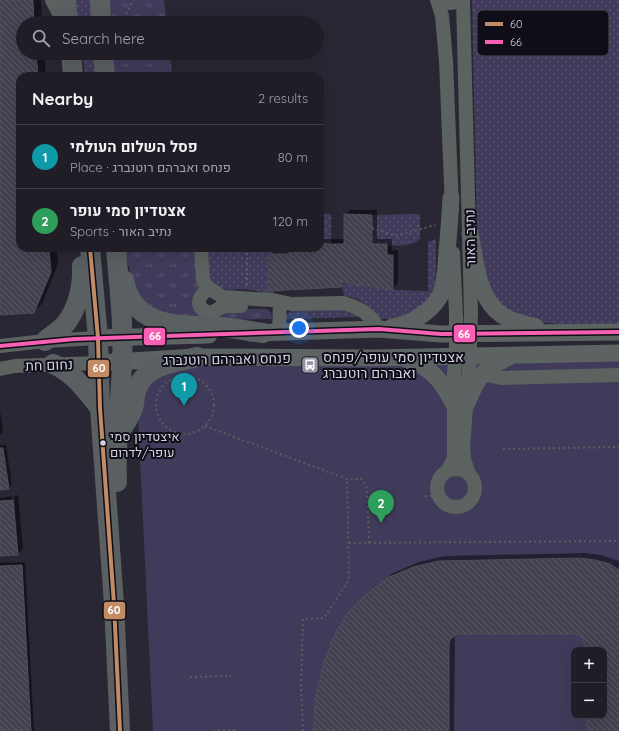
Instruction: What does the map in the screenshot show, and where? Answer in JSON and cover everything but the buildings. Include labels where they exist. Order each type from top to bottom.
[{"type":"highway","points":[[66,0],[67,16]]},
{"type":"highway","points":[[100,0],[101,16]]},
{"type":"highway","points":[[72,60],[73,72]]},
{"type":"highway","points":[[104,60],[105,72]]},
{"type":"highway","points":[[45,341],[67,322],[75,306],[81,290],[81,252]]},
{"type":"highway","points":[[90,252],[98,338],[100,408],[114,604],[120,731]]},
{"type":"highway","points":[[117,252],[122,362],[117,475],[133,731]]},
{"type":"highway","points":[[118,252],[125,287],[131,301],[147,316],[161,322],[175,324],[271,333]]},
{"type":"highway","points":[[118,436],[133,409],[136,392],[144,377],[154,369],[163,365],[197,357]]},
{"type":"highway","points":[[53,364],[69,373],[100,408]]},
{"type":"main road","points":[[379,329],[398,326],[412,320],[426,312],[440,296],[446,274],[451,198]]},
{"type":"main road","points":[[470,234],[480,282],[485,295],[492,306],[503,316],[519,323],[537,327],[578,332]]},
{"type":"main road","name":"פנחס ואברהם רוטנברג","points":[[98,338],[379,329],[441,334],[619,332]]},
{"type":"main road","name":"פנחס ואברהם רוטנברג","points":[[98,363],[197,357],[400,358],[619,354]]},
{"type":"main road","points":[[400,358],[418,362],[425,366],[437,377],[460,406],[488,368],[512,356]]},
{"type":"street","points":[[52,0],[60,16]]},
{"type":"street","points":[[438,0],[447,3],[462,0]]},
{"type":"street","name":"נתיב האור","points":[[438,0],[442,16],[446,61],[456,313],[462,334],[463,356],[454,372],[460,406],[464,459],[469,474]]},
{"type":"street","name":"נתיב האור","points":[[462,0],[470,234],[471,312],[462,334]]},
{"type":"street","points":[[202,252],[203,280],[204,284],[210,289],[223,297],[272,300],[280,308]]},
{"type":"street","points":[[210,289],[203,293],[200,299],[201,306],[206,311],[213,312],[225,306],[270,306],[280,308],[292,304],[344,303],[364,312],[379,329]]},
{"type":"street","points":[[271,333],[280,308]]},
{"type":"street","name":"נחום חת","points":[[0,346],[45,341],[98,338]]},
{"type":"street","name":"נחום חת","points":[[0,368],[53,364],[98,363]]},
{"type":"street","points":[[483,374],[501,378],[619,374]]},
{"type":"street","name":"נתיב האור","points":[[448,470],[454,458],[460,406]]},
{"type":"street","points":[[448,470],[462,470],[469,474],[473,479],[475,493],[470,502],[464,506],[454,508],[447,506],[431,496],[436,489],[440,476],[448,470]]},
{"type":"path","points":[[125,16],[133,0]]},
{"type":"path","points":[[372,228],[396,236],[435,225]]},
{"type":"path","points":[[247,252],[247,298]]},
{"type":"path","points":[[178,377],[188,377],[197,379],[205,385],[210,392],[213,401],[213,410],[205,426],[198,431],[189,434],[180,434],[172,431],[164,425],[158,417],[156,407],[157,397],[161,388],[168,381],[178,377]]},
{"type":"path","points":[[205,426],[347,479],[362,479],[367,488],[369,543]]},
{"type":"path","points":[[503,449],[619,447]]},
{"type":"path","points":[[303,731],[301,686],[303,620],[324,618],[349,580],[347,479]]},
{"type":"path","points":[[349,543],[619,541]]},
{"type":"path","points":[[190,677],[231,676]]},
{"type":"path","points":[[214,731],[237,730]]},
{"type":"green space","points":[[74,0],[91,0],[92,16],[77,16]]},
{"type":"green space","points":[[109,0],[164,0],[166,16],[110,16]]},
{"type":"green space","points":[[472,0],[619,0],[619,324],[567,325],[538,322],[516,316],[499,304],[488,289],[477,235]]},
{"type":"green space","points":[[83,60],[95,60],[96,72],[84,72]]},
{"type":"green space","points":[[113,60],[171,60],[172,72],[114,72]]},
{"type":"green space","points":[[324,214],[331,214],[331,244],[324,244]]},
{"type":"green space","points":[[420,214],[420,239],[410,244],[397,246],[372,244],[372,215]]},
{"type":"green space","points":[[436,239],[436,276],[431,298],[424,307],[415,313],[402,317],[385,319],[380,318],[360,301],[344,296],[342,282],[393,290],[428,291],[428,242]]},
{"type":"green space","points":[[126,252],[197,252],[201,290],[195,303],[229,309],[266,309],[271,313],[272,319],[217,320],[160,317],[140,305],[126,257]]},
{"type":"green space","points":[[208,252],[289,252],[289,254],[269,254],[268,291],[274,291],[274,295],[247,289],[231,290],[221,288],[210,281]]},
{"type":"green space","points":[[341,307],[353,312],[359,317],[285,319],[291,310]]},
{"type":"green space","points":[[619,359],[619,731],[153,731],[137,395],[163,366]]},
{"type":"transit line","name":"60","points":[[90,252],[98,338],[100,408],[114,604],[120,731]]},
{"type":"transit line","name":"66","points":[[0,346],[75,339],[379,329],[441,334],[619,332]]},
{"type":"place","name":"אצטדיון סמי עופר/פנחס ואברהם רוטנברג","points":[[310,365]]},
{"type":"place","name":"פסל השלום העולמי","points":[[184,406]]},
{"type":"place","name":"איצטדיון סמי עופר/לדרום","points":[[103,443]]},
{"type":"place","name":"אצטדיון סמי עופר","points":[[381,523]]}]
